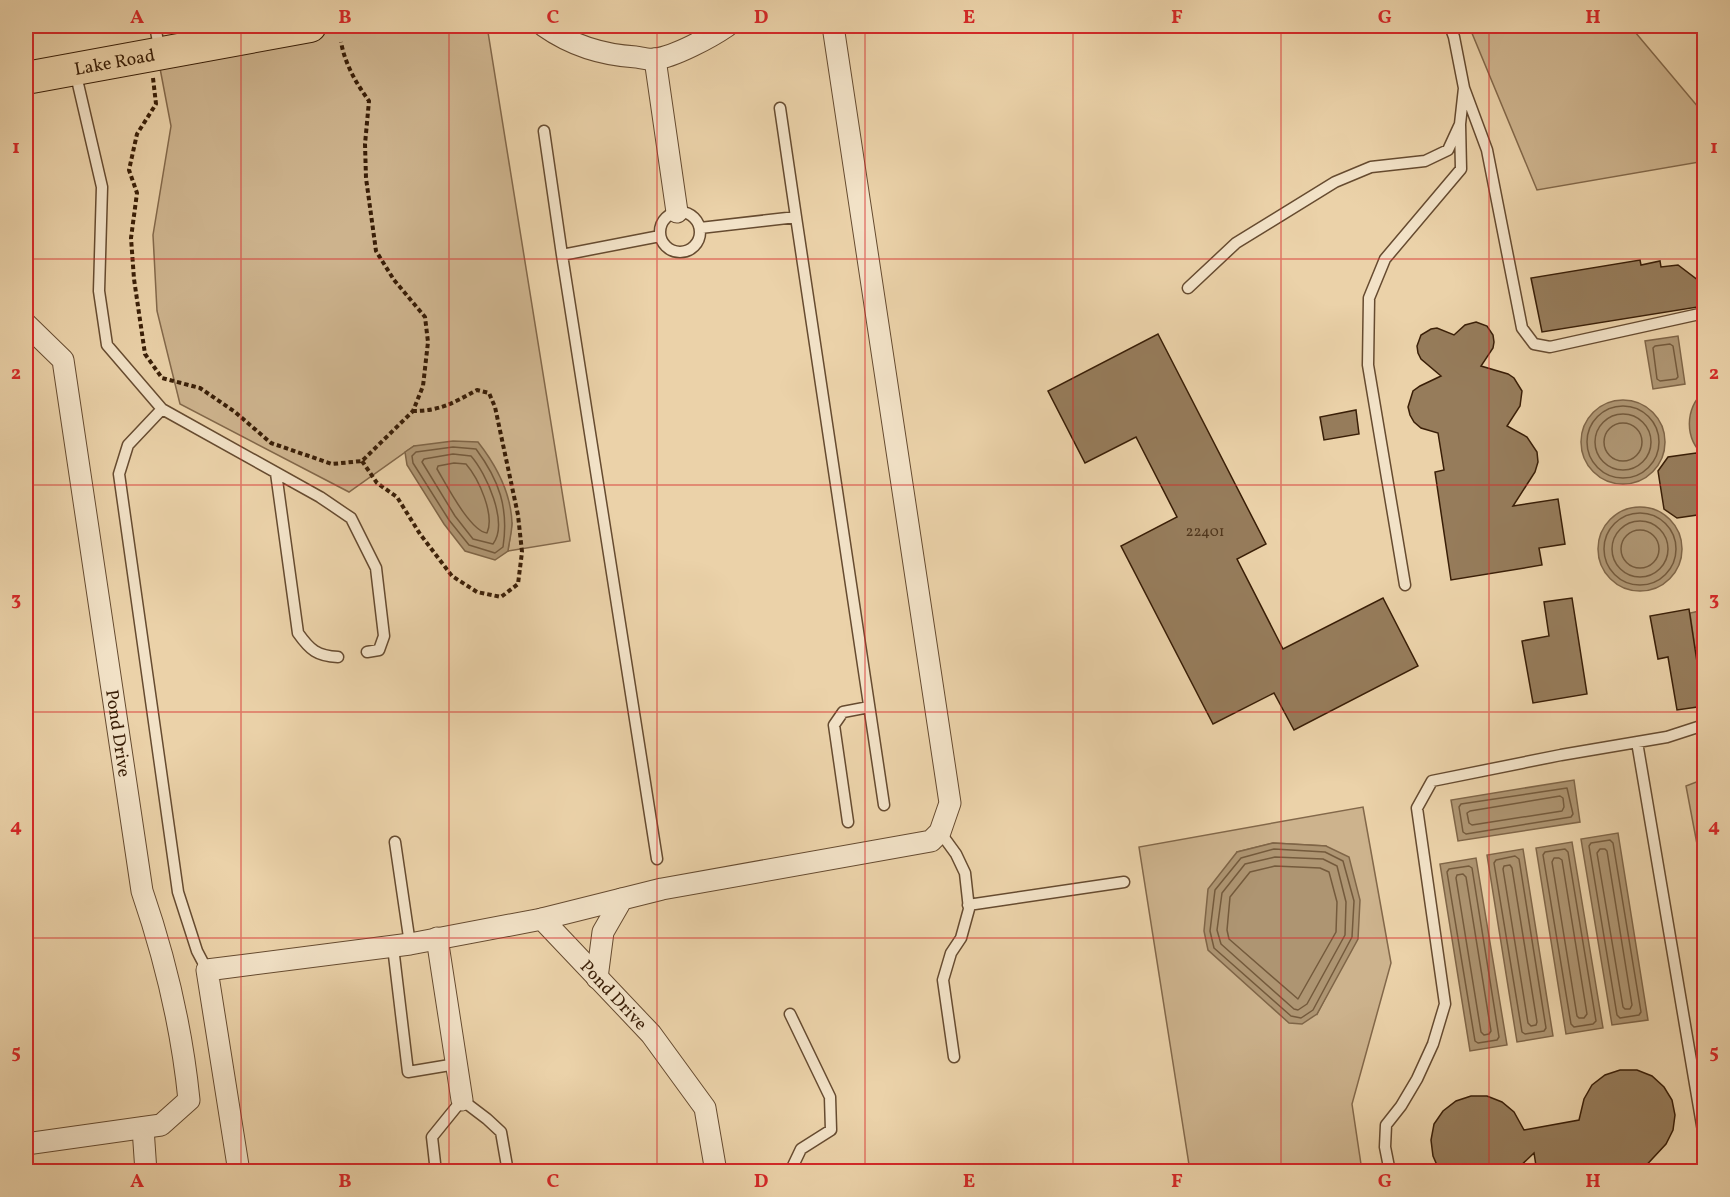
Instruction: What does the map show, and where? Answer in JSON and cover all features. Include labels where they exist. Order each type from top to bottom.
[{"type":"main road","name":"Lake Road","points":[[26,78],[156,52],[310,26]]},
{"type":"street","points":[[544,26],[559,36],[588,49],[655,59],[686,48],[727,26]]},
{"type":"street","points":[[239,1172],[207,970],[401,945],[542,919],[662,889],[931,841],[940,832],[950,803],[833,26]]},
{"type":"street","points":[[655,59],[677,212]]},
{"type":"street","name":"Pond Drive","points":[[26,324],[63,360],[142,891],[159,941],[186,1069],[189,1100],[161,1125],[26,1144]]},
{"type":"street","points":[[597,978],[603,932],[622,898]]},
{"type":"street","name":"Pond Drive","points":[[542,919],[651,1034],[705,1108],[716,1172]]},
{"type":"street","points":[[437,938],[462,1100]]},
{"type":"street","points":[[142,1128],[146,1172]]},
{"type":"lane","points":[[1450,26],[1464,88],[1487,150],[1522,328],[1534,344],[1550,347],[1704,313]]},
{"type":"lane","points":[[75,69],[102,187],[99,291],[107,345],[162,409],[276,472],[351,518],[376,567],[384,636],[379,650],[367,652]]},
{"type":"lane","points":[[1405,585],[1368,365],[1369,298],[1385,259],[1461,169],[1460,124],[1464,88]]},
{"type":"lane","points":[[780,108],[884,805]]},
{"type":"lane","points":[[1188,288],[1236,243],[1335,182],[1371,167],[1425,161],[1448,150],[1460,124]]},
{"type":"lane","points":[[544,131],[657,859]]},
{"type":"lane","points":[[677,212],[691,215],[696,219],[700,228],[700,238],[685,252],[671,250],[660,236],[663,222],[677,212]]},
{"type":"lane","points":[[700,228],[796,217]]},
{"type":"lane","points":[[562,255],[660,236]]},
{"type":"lane","points":[[162,409],[128,446],[119,474],[178,892],[197,951],[207,970]]},
{"type":"lane","points":[[276,472],[298,633],[307,646],[322,656],[339,657]]},
{"type":"lane","points":[[848,822],[834,725],[843,712],[869,707]]},
{"type":"lane","points":[[1390,1172],[1385,1147],[1386,1125],[1401,1106],[1417,1079],[1433,1044],[1445,1004],[1418,808],[1432,781],[1667,737],[1704,725]]},
{"type":"lane","points":[[1637,742],[1704,1137]]},
{"type":"lane","points":[[940,832],[956,854],[965,873],[968,905],[961,938],[951,953],[943,980],[954,1057]]},
{"type":"lane","points":[[395,842],[408,1072],[456,1064]]},
{"type":"lane","points":[[968,905],[1124,882]]},
{"type":"lane","points":[[790,1014],[830,1097],[831,1130],[801,1149],[790,1172]]},
{"type":"lane","points":[[436,1172],[432,1137],[462,1100],[501,1132],[508,1172]]},
{"type":"path","points":[[156,52],[156,104],[137,134],[129,170],[136,193],[131,238],[134,279],[145,354],[162,378],[200,388],[235,412],[271,443],[332,464],[362,462],[413,411],[423,386],[428,342],[425,317],[394,280],[376,251],[366,178],[365,144],[369,101],[358,87],[344,57],[340,42]]},
{"type":"path","points":[[362,462],[377,483],[397,497],[420,534],[452,576],[477,592],[501,597],[518,584],[522,552],[518,515],[495,407],[489,393],[477,390],[454,403],[432,411],[413,411]]},
{"type":"shaded area","points":[[364,26],[487,26],[570,541],[508,551],[512,523],[414,446],[349,492],[180,404],[157,311],[153,235],[171,126],[159,63]]},
{"type":"shaded area","points":[[1469,26],[1630,26],[1704,114],[1704,169],[1699,162],[1537,190]]},
{"type":"shaded area","points":[[1704,779],[1704,881],[1686,786]]},
{"type":"shaded area","points":[[1363,807],[1391,963],[1352,1104],[1362,1171],[1190,1171],[1139,847]],"holes":[[[1273,843],[1326,846],[1332,985],[1317,1014],[1237,852]]]},
{"type":"water","points":[[1678,336],[1685,384],[1653,389],[1645,341]]},
{"type":"water","points":[[1704,391],[1704,456],[1693,441],[1689,424],[1693,406]]},
{"type":"water","points":[[1623,400],[1646,407],[1658,419],[1665,442],[1658,465],[1646,477],[1623,484],[1600,477],[1588,465],[1581,442],[1588,419],[1600,407]]},
{"type":"water","points":[[453,441],[478,442],[491,460],[506,490],[511,512],[511,533],[508,551],[495,560],[465,551],[444,524],[407,465],[405,452],[414,446]]},
{"type":"water","points":[[1640,507],[1656,510],[1675,526],[1682,549],[1679,565],[1663,584],[1640,591],[1624,588],[1605,572],[1598,549],[1601,533],[1617,514]]},
{"type":"water","points":[[1704,610],[1704,647],[1695,648],[1690,613]]},
{"type":"water","points":[[1574,780],[1580,822],[1458,841],[1451,800]]},
{"type":"water","points":[[1618,833],[1648,1020],[1612,1025],[1581,839]]},
{"type":"water","points":[[1572,842],[1603,1028],[1566,1034],[1536,848]]},
{"type":"water","points":[[1273,843],[1326,846],[1349,857],[1360,900],[1358,939],[1317,1014],[1302,1024],[1289,1023],[1208,950],[1204,931],[1208,889],[1237,852]]},
{"type":"water","points":[[1523,849],[1553,1036],[1517,1042],[1487,855]]},
{"type":"water","points":[[1476,858],[1507,1045],[1470,1051],[1440,864]]},
{"type":"building","points":[[1640,260],[1641,265],[1660,261],[1661,267],[1678,265],[1699,281],[1704,306],[1542,332],[1531,278]]},
{"type":"building","points":[[1476,322],[1487,326],[1493,335],[1494,342],[1493,348],[1481,366],[1508,374],[1514,378],[1522,391],[1520,406],[1507,426],[1527,437],[1537,452],[1538,462],[1535,472],[1513,506],[1558,499],[1565,544],[1539,548],[1542,565],[1451,580],[1435,472],[1444,470],[1438,433],[1421,428],[1414,422],[1408,407],[1413,391],[1441,376],[1421,359],[1418,353],[1417,346],[1421,335],[1437,328],[1454,335],[1465,325]]},
{"type":"building","points":[[1158,334],[1266,544],[1237,559],[1283,649],[1383,598],[1418,666],[1294,730],[1274,693],[1213,724],[1121,546],[1177,517],[1136,437],[1085,463],[1048,391]]},
{"type":"building","points":[[1356,410],[1359,434],[1324,440],[1320,417]]},
{"type":"building","points":[[1696,453],[1704,460],[1704,514],[1677,518],[1664,509],[1658,471],[1668,457]]},
{"type":"building","points":[[1572,598],[1587,694],[1533,703],[1522,641],[1549,636],[1544,602]]},
{"type":"building","points":[[1689,609],[1697,662],[1704,661],[1704,706],[1677,710],[1668,657],[1658,659],[1650,616]]},
{"type":"building","points":[[1620,1070],[1637,1070],[1652,1076],[1664,1087],[1672,1100],[1675,1115],[1673,1130],[1666,1144],[1640,1172],[1537,1172],[1534,1153],[1514,1172],[1440,1172],[1433,1156],[1431,1140],[1434,1124],[1443,1111],[1456,1101],[1471,1096],[1487,1096],[1502,1102],[1514,1112],[1524,1130],[1579,1120],[1584,1099],[1592,1085],[1605,1075]]}]
